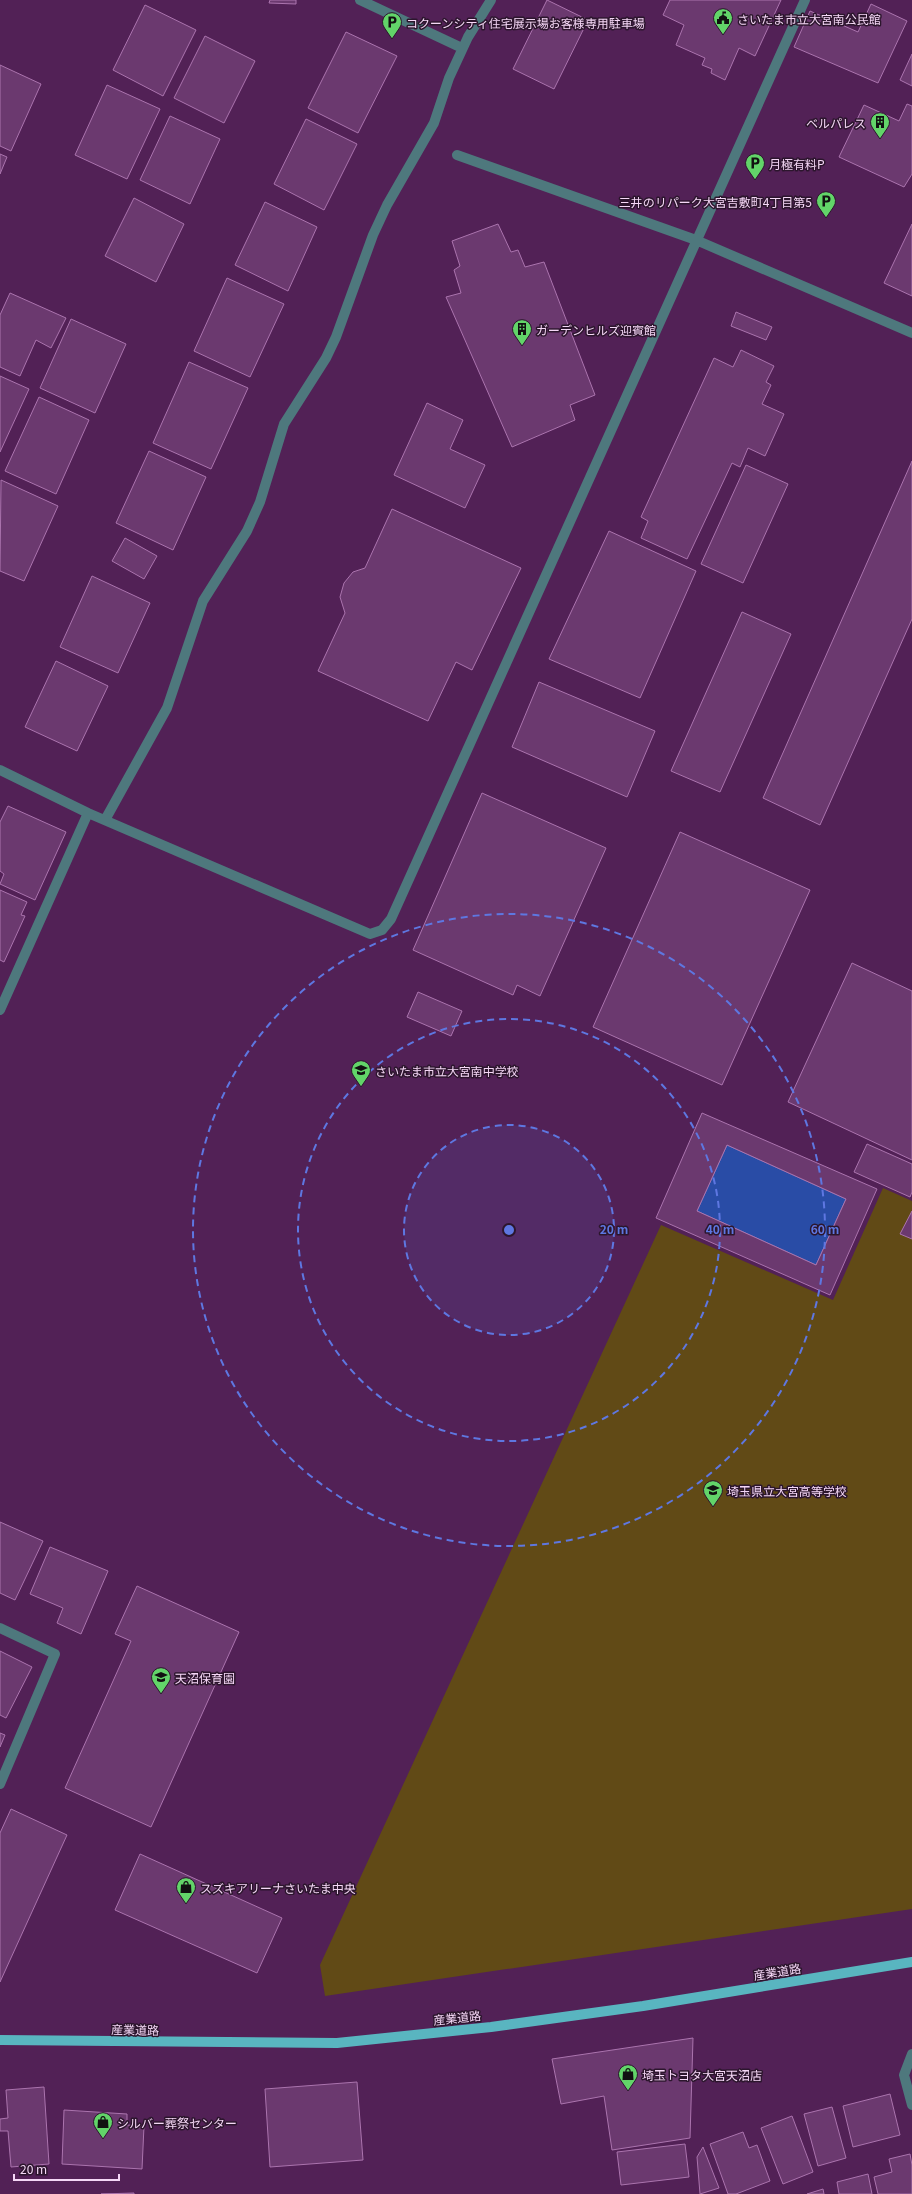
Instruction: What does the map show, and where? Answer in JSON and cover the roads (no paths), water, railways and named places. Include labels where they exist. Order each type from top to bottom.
[{"type":"main road","name":"産業道路","points":[[0,2040],[337,2043],[491,2027],[643,2006],[912,1962]]},
{"type":"street","points":[[360,0],[462,48]]},
{"type":"street","points":[[0,770],[88,813],[370,934],[382,930],[394,912],[805,0]]},
{"type":"street","points":[[105,820],[167,708],[203,602],[247,531],[260,502],[284,424],[326,358],[336,337],[376,228],[387,204],[434,123],[449,78],[462,48],[487,3]]},
{"type":"street","points":[[457,155],[696,240],[912,334]]},
{"type":"street","points":[[0,1010],[88,813]]},
{"type":"street","points":[[0,1628],[55,1654],[0,1784]]},
{"type":"street","points":[[912,2054],[904,2075],[912,2105]]},
{"type":"water","points":[[727,1145],[846,1199],[816,1265],[697,1211]]},
{"type":"place","name":"さいたま市立大宮南公民館","points":[[723,35]]},
{"type":"place","name":"コクーンシティ住宅展示場お客様専用駐車場","points":[[392,39]]},
{"type":"place","name":"ベルパレス","points":[[880,139]]},
{"type":"place","name":"月極有料P","points":[[755,180]]},
{"type":"place","name":"三井のリパーク大宮吉敷町4丁目第5","points":[[826,218]]},
{"type":"place","name":"ガーデンヒルズ迎賓館","points":[[522,346]]},
{"type":"place","name":"さいたま市立大宮南中学校","points":[[361,1087]]},
{"type":"place","name":"埼玉県立大宮高等学校","points":[[713,1507]]},
{"type":"place","name":"天沼保育園","points":[[161,1694]]},
{"type":"place","name":"スズキアリーナさいたま中央","points":[[186,1904]]},
{"type":"place","name":"埼玉トヨタ大宮天沼店","points":[[628,2091]]},
{"type":"place","name":"シルバー葬祭センター","points":[[103,2139]]}]
